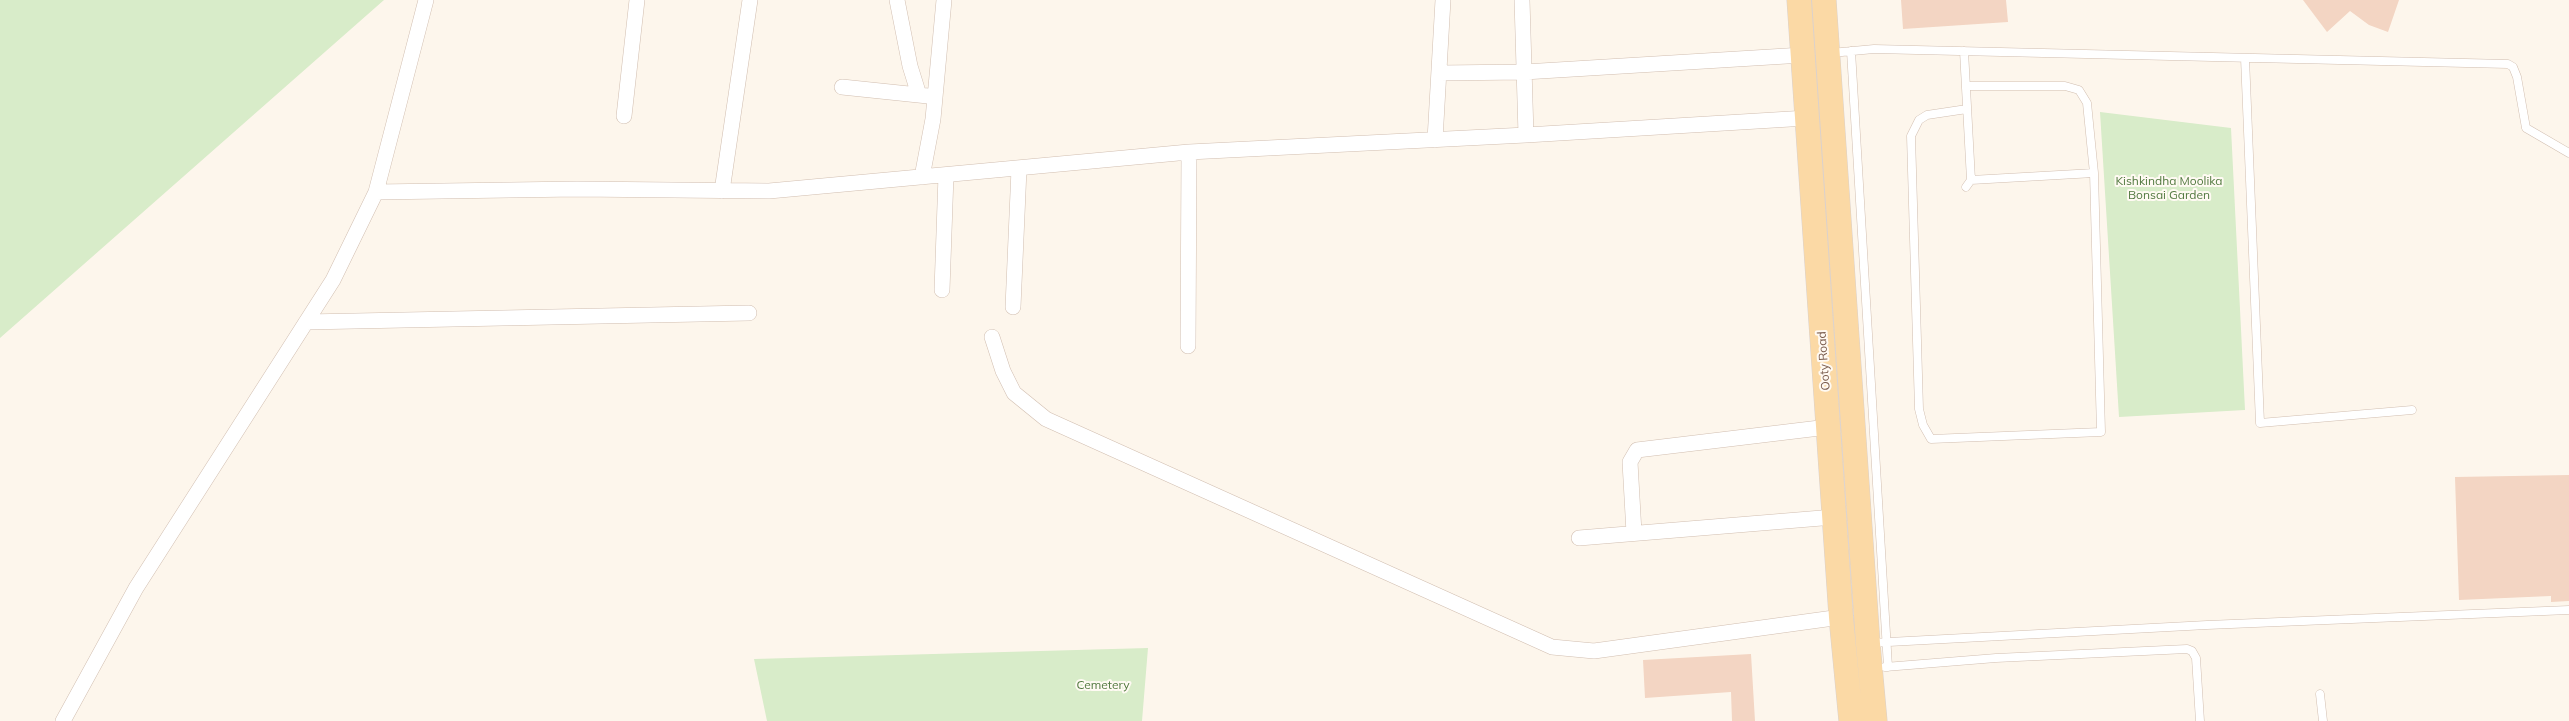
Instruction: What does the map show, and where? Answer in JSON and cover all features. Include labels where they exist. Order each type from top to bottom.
[{"type":"main road","name":"Ooty Road","points":[[1799,0],[1841,617],[1851,721]]},
{"type":"main road","name":"Ooty Road","points":[[1824,0],[1840,52],[1879,668],[1875,721]]},
{"type":"street","points":[[64,721],[136,588],[333,280],[376,192],[426,0]]},
{"type":"street","points":[[624,116],[637,0]]},
{"type":"street","points":[[722,191],[750,0]]},
{"type":"street","points":[[897,0],[910,66],[919,95]]},
{"type":"street","points":[[922,177],[934,96],[944,0]]},
{"type":"street","points":[[1435,140],[1443,0]]},
{"type":"street","points":[[1522,0],[1526,136]]},
{"type":"street","points":[[1440,73],[1524,72],[1803,54]]},
{"type":"street","points":[[842,87],[934,96]]},
{"type":"street","points":[[376,192],[577,188],[768,192],[1189,152],[1526,136],[1807,118]]},
{"type":"street","points":[[1188,346],[1189,152]]},
{"type":"street","points":[[1014,307],[1019,168]]},
{"type":"street","points":[[942,290],[946,175]]},
{"type":"street","points":[[306,322],[749,313]]},
{"type":"street","points":[[992,337],[1003,371],[1014,394],[1046,419],[1552,647],[1594,651],[1841,617]]},
{"type":"street","points":[[1634,533],[1630,462],[1637,450],[1828,427]]},
{"type":"street","points":[[1579,538],[1834,517]]},
{"type":"lane","points":[[1840,52],[1874,49],[2508,64],[2513,67],[2517,77],[2526,128],[2569,153]]},
{"type":"lane","points":[[1964,51],[1971,180],[1966,188]]},
{"type":"lane","points":[[2245,58],[2260,423],[2412,410]]},
{"type":"lane","points":[[1966,86],[2065,86],[2078,90],[2085,96],[2089,113],[2094,173],[2101,432],[1931,439],[1923,425],[1919,409],[1911,136],[1919,120],[1927,115],[1967,109]]},
{"type":"lane","points":[[1971,180],[2094,173]]},
{"type":"lane","points":[[1877,643],[2217,624],[2569,610]]},
{"type":"lane","points":[[1879,668],[1996,658],[2187,649],[2192,651],[2196,658],[2200,721]]},
{"type":"lane","points":[[2320,694],[2323,721]]},
{"type":"green space","points":[[0,0],[384,0],[0,338]]},
{"type":"green space","name":"Kishkindha Moolika Bonsai Garden","points":[[2100,112],[2231,128],[2245,410],[2119,417]]},
{"type":"green space","name":"Cemetery","points":[[1148,648],[1142,721],[767,721],[754,659]]},
{"type":"building","points":[[1901,0],[2006,0],[2008,22],[1903,29]]},
{"type":"building","points":[[2303,0],[2399,0],[2388,32],[2369,25],[2350,11],[2327,32]]},
{"type":"building","points":[[2569,475],[2569,601],[2551,602],[2551,596],[2459,600],[2455,477]]},
{"type":"building","points":[[1751,654],[1755,721],[1732,721],[1731,692],[1645,698],[1643,660]]}]
